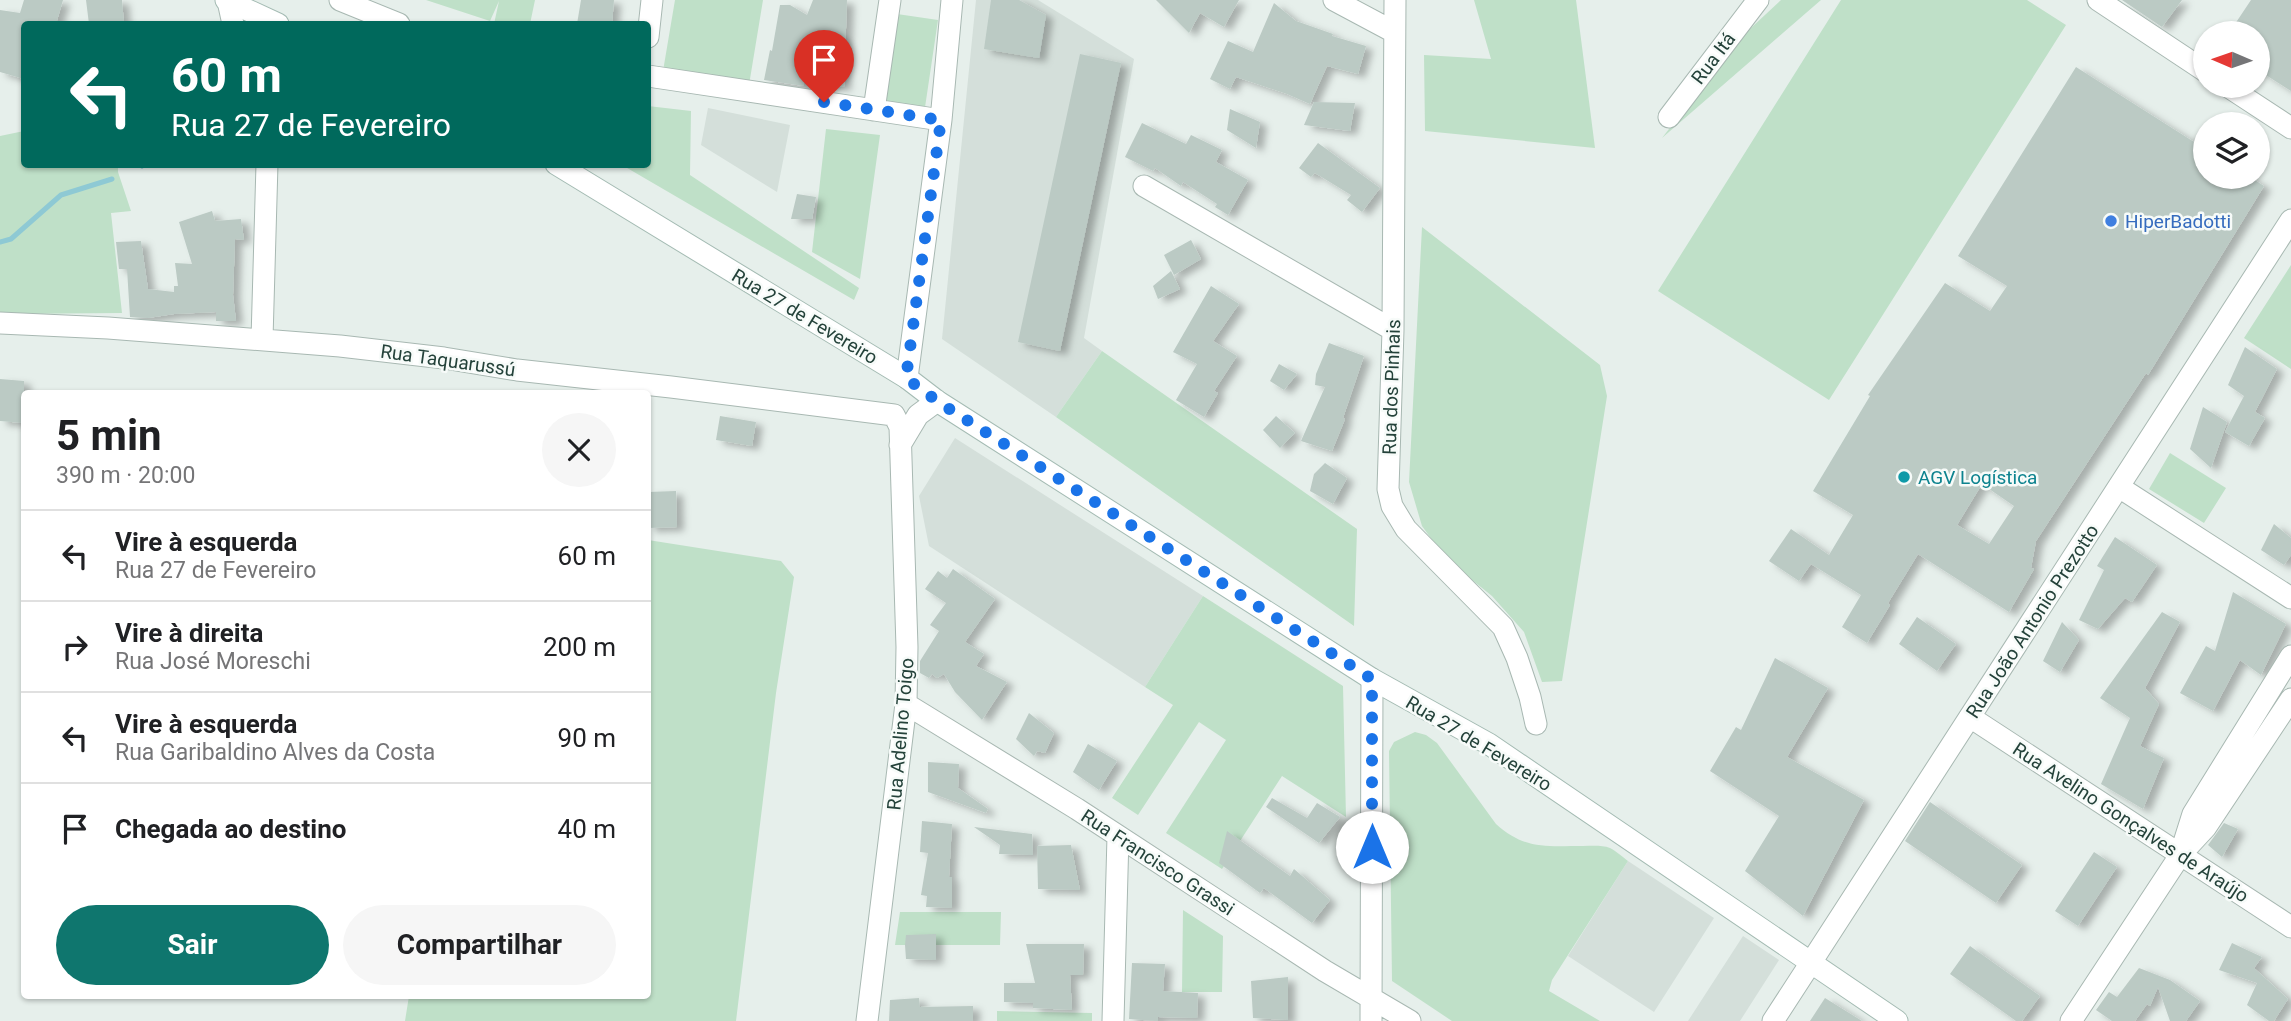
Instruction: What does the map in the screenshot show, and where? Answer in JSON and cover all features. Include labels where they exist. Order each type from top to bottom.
[{"type":"street","points":[[227,0],[232,21]]},
{"type":"street","points":[[227,0],[272,21]]},
{"type":"street","points":[[340,0],[392,21]]},
{"type":"street","points":[[650,21],[652,0]]},
{"type":"street","points":[[874,110],[890,0]]},
{"type":"street","points":[[906,378],[941,120],[952,0]]},
{"type":"street","points":[[1334,0],[1394,32]]},
{"type":"street","name":"Rua dos Pinhais","points":[[1395,0],[1393,330],[1388,489],[1392,506],[1406,529],[1503,627],[1517,658],[1536,724]]},
{"type":"street","name":"Rua Itá","points":[[1669,117],[1758,0]]},
{"type":"street","points":[[2098,0],[2193,63]]},
{"type":"street","points":[[651,76],[941,120]]},
{"type":"street","points":[[2245,98],[2291,128]]},
{"type":"street","points":[[262,339],[267,168]]},
{"type":"street","name":"Rua 27 de Fevereiro","points":[[563,168],[906,378],[937,401],[1372,679],[1489,744],[1897,1021]]},
{"type":"street","points":[[1144,186],[1393,330]]},
{"type":"street","name":"Rua João Antonio Prezotto","points":[[1773,1021],[2291,220]]},
{"type":"street","name":"Rua Taquarussú","points":[[0,323],[353,347],[517,370],[894,415]]},
{"type":"street","points":[[900,445],[918,415],[937,401]]},
{"type":"street","name":"Rua Adelino Toigo","points":[[867,1021],[906,704],[907,647],[900,426],[894,415]]},
{"type":"street","points":[[2119,487],[2291,598]]},
{"type":"street","points":[[2236,765],[2265,699],[2291,656]]},
{"type":"street","points":[[1371,1021],[1372,679]]},
{"type":"street","points":[[2071,1021],[2181,854],[2193,814],[2287,705],[2265,699]]},
{"type":"street","name":"Rua Francisco Grassi","points":[[906,704],[1077,808],[1325,971],[1410,1021]]},
{"type":"street","name":"Rua Avelino Gonçalves de Araújo","points":[[1970,717],[2291,927]]},
{"type":"street","points":[[1113,1021],[1118,836]]},
{"type":"shaded area","points":[[976,0],[1038,0],[1134,59],[1084,338],[1102,351],[1056,417],[942,339]]},
{"type":"shaded area","points":[[708,108],[790,125],[777,192],[701,145]]},
{"type":"shaded area","points":[[955,438],[1203,596],[1145,687],[929,546],[919,496]]},
{"type":"shaded area","points":[[1628,861],[1714,918],[1654,1012],[1568,956]]},
{"type":"shaded area","points":[[1743,936],[1779,960],[1740,1021],[1688,1021]]},
{"type":"green space","points":[[426,0],[535,0],[531,21],[495,21],[499,1],[490,21]]},
{"type":"green space","points":[[675,0],[763,0],[749,85],[663,71]]},
{"type":"green space","points":[[1474,0],[1576,0],[1595,148],[1425,131],[1424,55],[1491,59]]},
{"type":"green space","points":[[1781,0],[1821,0],[1662,138],[1738,40]]},
{"type":"green space","points":[[1841,0],[2027,0],[2066,25],[1829,400],[1658,291]]},
{"type":"green space","points":[[897,14],[938,20],[924,114],[883,108]]},
{"type":"green space","points":[[651,106],[691,111],[690,175],[859,288],[854,300],[627,168],[651,168]]},
{"type":"green space","points":[[826,129],[880,135],[860,279],[812,252]]},
{"type":"green space","points":[[21,132],[21,168],[118,168],[131,211],[111,213],[122,313],[0,312],[0,136]]},
{"type":"green space","points":[[1422,227],[1600,365],[1607,396],[1562,681],[1542,682],[1524,632],[1492,596],[1446,559],[1422,526],[1409,482]]},
{"type":"green space","points":[[2291,265],[2291,369],[2244,338]]},
{"type":"green space","points":[[1102,351],[1357,529],[1354,626],[1056,417]]},
{"type":"green space","points":[[2170,453],[2226,488],[2204,523],[2149,489]]},
{"type":"green space","points":[[651,540],[781,561],[794,577],[776,693],[736,1021],[405,1021],[409,999],[651,999]]},
{"type":"green space","points":[[1203,596],[1343,686],[1346,817],[1282,776],[1222,869],[1166,833],[1226,740],[1199,722],[1138,815],[1112,798],[1173,705],[1145,687]]},
{"type":"green space","points":[[1415,732],[1426,735],[1437,743],[1496,824],[1507,832],[1536,845],[1607,847],[1628,861],[1552,980],[1549,991],[1600,1021],[1452,1021],[1392,981],[1389,751],[1394,742]]},
{"type":"green space","points":[[1183,910],[1223,936],[1222,992],[1182,992]]},
{"type":"green space","points":[[900,912],[1001,912],[1000,945],[895,945]]},
{"type":"green space","points":[[997,1011],[1092,1013],[1092,1021],[997,1021]]},
{"type":"building","points":[[24,0],[63,0],[57,21],[21,21],[21,78],[0,72],[0,10],[20,13]]},
{"type":"building","points":[[86,0],[122,0],[124,21],[89,21]]},
{"type":"building","points":[[581,0],[614,0],[612,21],[578,21]]},
{"type":"building","points":[[813,0],[847,0],[844,87],[804,82],[804,86],[764,80],[780,5],[790,5],[807,15]]},
{"type":"building","points":[[991,0],[1019,0],[1046,15],[1039,58],[984,49]]},
{"type":"building","points":[[1156,0],[1239,0],[1224,27],[1200,13],[1189,33]]},
{"type":"building","points":[[2122,0],[2182,0],[2162,27]]},
{"type":"building","points":[[2251,0],[2291,0],[2291,91],[2270,78],[2270,21],[2237,21]]},
{"type":"building","points":[[1274,3],[1296,21],[1366,46],[1358,74],[1327,66],[1310,104],[1236,77],[1230,89],[1210,79],[1228,41],[1253,52]]},
{"type":"building","points":[[1080,54],[1121,63],[1060,351],[1018,342]]},
{"type":"building","points":[[2076,67],[2193,141],[2193,189],[2262,189],[2148,375],[2146,373],[2036,541],[2031,568],[2034,569],[2009,612],[1918,554],[1867,643],[1842,627],[1861,595],[1811,564],[1799,581],[1769,561],[1791,529],[1829,555],[1853,515],[1813,491],[1870,396],[1868,395],[1945,283],[1990,311],[2007,286],[1958,256]],"holes":[[[1982,484],[2014,506],[1989,544],[1957,525]]]},
{"type":"building","points":[[1314,102],[1355,103],[1350,131],[1304,125]]},
{"type":"building","points":[[1230,109],[1260,122],[1256,148],[1227,130]]},
{"type":"building","points":[[1142,123],[1186,144],[1191,135],[1222,150],[1216,162],[1248,180],[1228,215],[1215,207],[1217,204],[1183,182],[1181,186],[1155,168],[1153,171],[1125,157]]},
{"type":"building","points":[[1318,143],[1380,188],[1362,212],[1347,200],[1351,195],[1315,173],[1311,177],[1299,168]]},
{"type":"building","points":[[797,194],[816,197],[812,219],[791,219]]},
{"type":"building","points":[[212,211],[215,221],[241,219],[244,240],[235,239],[233,295],[236,321],[216,321],[216,312],[130,317],[127,269],[119,269],[116,242],[141,241],[148,289],[174,292],[174,286],[178,286],[175,263],[192,264],[179,222]]},
{"type":"building","points":[[1191,240],[1201,259],[1174,275],[1164,255]]},
{"type":"building","points":[[1171,271],[1180,289],[1158,299],[1153,286]]},
{"type":"building","points":[[1211,286],[1239,304],[1213,341],[1237,356],[1214,391],[1218,393],[1204,417],[1176,400],[1197,364],[1173,352]]},
{"type":"building","points":[[1329,343],[1364,356],[1343,418],[1345,419],[1332,451],[1301,441],[1325,387],[1315,385],[1316,374]]},
{"type":"building","points":[[2245,347],[2277,369],[2255,412],[2265,418],[2249,446],[2225,432],[2244,396],[2228,385]]},
{"type":"building","points":[[1279,364],[1297,374],[1284,390],[1270,381]]},
{"type":"building","points":[[0,379],[24,381],[24,390],[21,390],[21,423],[0,421]]},
{"type":"building","points":[[2203,407],[2227,422],[2211,468],[2190,449]]},
{"type":"building","points":[[720,416],[756,422],[752,446],[716,440]]},
{"type":"building","points":[[1276,416],[1295,433],[1280,448],[1263,430]]},
{"type":"building","points":[[1325,463],[1347,478],[1333,504],[1310,491],[1314,474]]},
{"type":"building","points":[[676,491],[677,527],[651,528],[651,492]]},
{"type":"building","points":[[2274,524],[2291,538],[2291,555],[2284,565],[2261,550]]},
{"type":"building","points":[[2115,537],[2157,565],[2132,602],[2125,598],[2098,629],[2079,620],[2104,570],[2097,566]]},
{"type":"building","points":[[953,569],[995,599],[965,642],[984,654],[976,666],[1007,682],[982,720],[955,692],[944,674],[937,678],[932,674],[929,678],[920,673],[920,661],[939,631],[930,625],[946,603],[925,589],[938,571],[947,578]]},
{"type":"building","points":[[2233,592],[2286,624],[2261,675],[2240,660],[2213,711],[2180,693],[2206,646],[2215,651]]},
{"type":"building","points":[[2162,612],[2180,622],[2145,688],[2159,704],[2140,746],[2164,758],[2143,809],[2101,784],[2130,718],[2100,698]]},
{"type":"building","points":[[1917,617],[1956,644],[1937,671],[1899,644]]},
{"type":"building","points":[[2062,622],[2079,640],[2060,672],[2043,661]]},
{"type":"building","points":[[1775,658],[1828,688],[1787,757],[1864,800],[1803,916],[1745,871],[1779,816],[1710,771],[1736,727],[1741,730]]},
{"type":"building","points":[[1029,713],[1054,733],[1045,753],[1037,751],[1034,756],[1016,739]]},
{"type":"building","points":[[1088,744],[1117,761],[1099,790],[1073,772]]},
{"type":"building","points":[[928,762],[959,764],[958,788],[988,809],[986,813],[928,792]]},
{"type":"building","points":[[1272,798],[1307,818],[1317,803],[1340,817],[1319,843],[1266,807]]},
{"type":"building","points":[[1930,802],[2022,865],[1996,903],[1905,841]]},
{"type":"building","points":[[922,821],[952,824],[949,877],[952,877],[952,908],[926,907],[927,896],[921,895],[928,853],[920,852]]},
{"type":"building","points":[[2224,823],[2238,829],[2222,857],[2208,845]]},
{"type":"building","points":[[974,827],[1032,834],[1033,855],[999,854],[1000,845]]},
{"type":"building","points":[[1227,831],[1290,876],[1294,869],[1330,900],[1312,923],[1264,888],[1260,893],[1219,863]]},
{"type":"building","points":[[1071,845],[1080,890],[1038,889],[1037,846]]},
{"type":"building","points":[[2094,852],[2117,867],[2078,926],[2055,911]]},
{"type":"building","points":[[936,934],[936,960],[906,959],[906,935]]},
{"type":"building","points":[[2232,943],[2262,957],[2254,968],[2288,999],[2274,1021],[2269,1021],[2247,1005],[2257,983],[2219,970]]},
{"type":"building","points":[[1026,944],[1084,944],[1083,975],[1070,975],[1072,1010],[1033,1008],[1033,1003],[1004,1002],[1004,983],[1035,983]]},
{"type":"building","points":[[1970,946],[2040,996],[2022,1021],[2016,1021],[1950,974]]},
{"type":"building","points":[[1132,963],[1165,964],[1163,991],[1198,993],[1197,1018],[1158,1017],[1158,1021],[1129,1019]]},
{"type":"building","points":[[2139,968],[2170,980],[2200,1001],[2186,1021],[2170,1021],[2158,987],[2150,1006],[2147,1004],[2135,1021],[2112,1021],[2096,1010],[2109,992],[2117,997]]},
{"type":"building","points":[[1288,977],[1288,1020],[1253,1018],[1251,981]]},
{"type":"building","points":[[919,998],[920,1007],[973,1006],[973,1021],[889,1021],[890,1000]]},
{"type":"building","points":[[1825,998],[1862,1021],[1810,1021]]},
{"type":"waterway","points":[[0,242],[11,239],[61,195],[112,179]]},
{"type":"place","name":"HiperBadotti","points":[[2111,221]]},
{"type":"place","name":"AGV Logística","points":[[1904,477]]},
{"type":"route","points":[[824,102],[941,120],[906,378],[937,401],[1372,679],[1372,847]]}]
